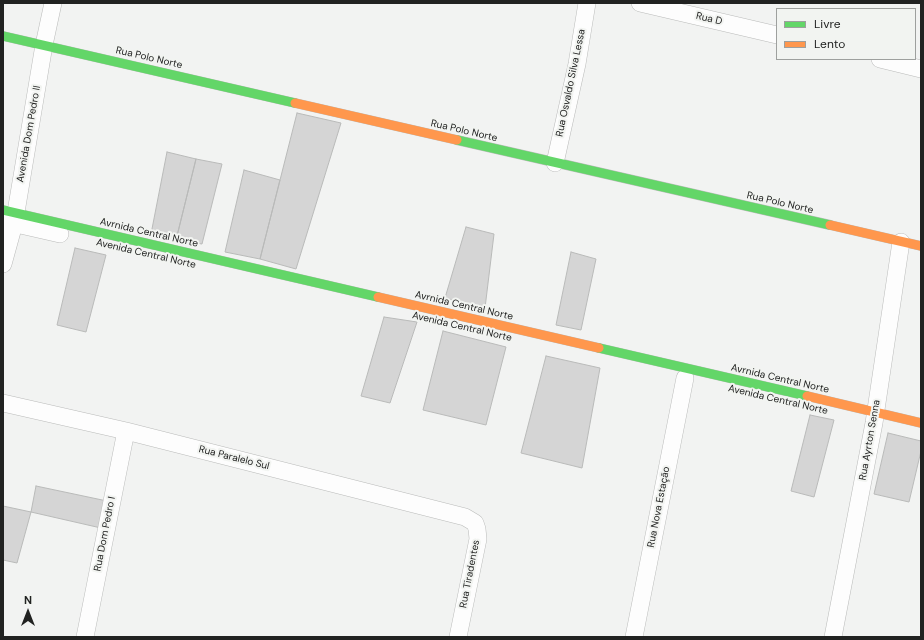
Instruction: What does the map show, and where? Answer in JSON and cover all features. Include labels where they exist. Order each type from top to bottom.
[{"type":"street","name":"Avenida Dom Pedro II","points":[[3,264],[9,217],[52,3]]},
{"type":"street","name":"Rua Osvaldo Silva Lessa","points":[[555,163],[577,64],[587,3]]},
{"type":"street","name":"Rua D","points":[[640,3],[776,35]]},
{"type":"street","name":"Rua Polo Norte","points":[[3,36],[921,246]]},
{"type":"street","points":[[884,60],[921,69]]},
{"type":"street","name":"Avenida Central Norte","points":[[9,217],[685,378],[875,418],[921,433]]},
{"type":"street","name":"Avrnida Central Norte","points":[[9,217],[875,418],[921,423]]},
{"type":"street","name":"Rua Ayrton Senna","points":[[833,637],[875,418],[901,242]]},
{"type":"street","name":"Rua Nova Estação","points":[[634,637],[685,378]]},
{"type":"street","name":"Rua Paralelo Sul","points":[[3,402],[126,431],[465,517]]},
{"type":"street","name":"Rua Dom Pedro I","points":[[85,637],[126,431]]},
{"type":"street","name":"Rua Tiradentes","points":[[458,637],[478,540],[475,524],[465,517]]},
{"type":"building","points":[[297,113],[341,123],[296,269],[260,259]]},
{"type":"building","points":[[167,152],[196,159],[176,240],[151,234]]},
{"type":"building","points":[[196,159],[222,164],[202,244],[176,240]]},
{"type":"building","points":[[244,170],[280,180],[260,259],[225,252]]},
{"type":"building","points":[[466,227],[494,234],[485,308],[445,298]]},
{"type":"building","points":[[75,248],[106,255],[86,332],[57,325]]},
{"type":"building","points":[[571,252],[596,259],[581,330],[556,325]]},
{"type":"building","points":[[384,317],[417,322],[390,403],[361,396]]},
{"type":"building","points":[[443,331],[506,347],[486,425],[423,410]]},
{"type":"building","points":[[546,356],[600,368],[582,468],[521,453]]},
{"type":"building","points":[[810,415],[834,420],[814,497],[791,491]]},
{"type":"building","points":[[888,433],[921,441],[921,451],[909,502],[874,494]]},
{"type":"building","points":[[36,486],[107,501],[101,528],[31,512]]},
{"type":"building","points":[[3,506],[31,512],[17,563],[3,560]]},
{"type":"traffic: fast","points":[[3,36],[295,103]]},
{"type":"traffic: fast","points":[[457,140],[830,225]]},
{"type":"traffic: fast","points":[[3,210],[378,297]]},
{"type":"traffic: fast","points":[[599,348],[807,396]]},
{"type":"traffic: slow","points":[[295,103],[457,140]]},
{"type":"traffic: slow","points":[[830,225],[921,246]]},
{"type":"traffic: slow","points":[[378,297],[599,348]]},
{"type":"traffic: slow","points":[[807,396],[921,423]]}]
